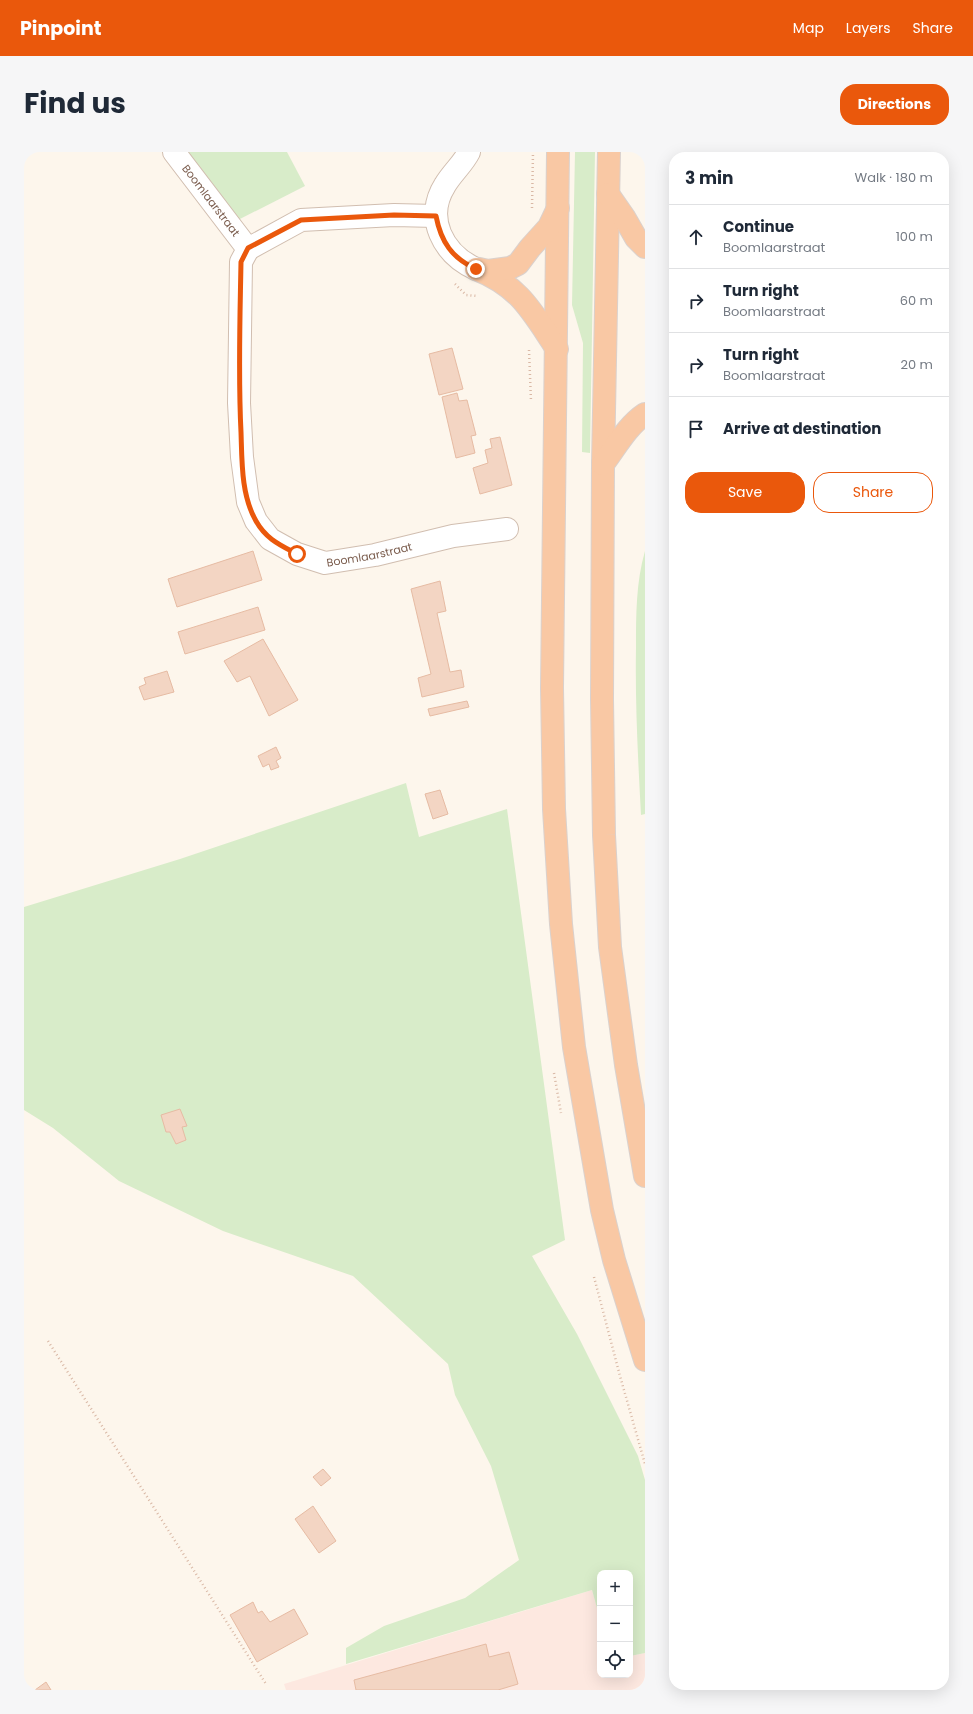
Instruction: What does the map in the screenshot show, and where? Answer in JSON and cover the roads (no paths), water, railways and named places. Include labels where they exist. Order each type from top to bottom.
[{"type":"highway","points":[[558,152],[552,688],[554,809],[561,924],[574,1047],[602,1210],[614,1260],[645,1360]]},
{"type":"highway","points":[[609,152],[603,464],[602,699],[604,834],[609,932],[624,1050],[645,1176]]},
{"type":"highway","points":[[608,194],[624,216],[636,238],[645,247]]},
{"type":"highway","points":[[476,269],[488,271],[498,270],[510,268],[518,264],[530,248],[549,228],[558,207]]},
{"type":"highway","points":[[476,269],[506,285],[522,298],[532,310],[556,349]]},
{"type":"highway","points":[[603,464],[638,418],[645,414]]},
{"type":"street","name":"Boomlaarstraat","points":[[174,152],[248,248],[241,262],[240,403],[242,457],[248,502],[256,521],[270,539],[297,554],[325,563],[375,556],[452,536],[507,529]]},
{"type":"street","points":[[469,152],[444,186],[438,200],[436,216],[440,234],[448,249],[465,264],[476,269]]},
{"type":"street","points":[[248,248],[301,220],[394,215],[436,216]]}]
